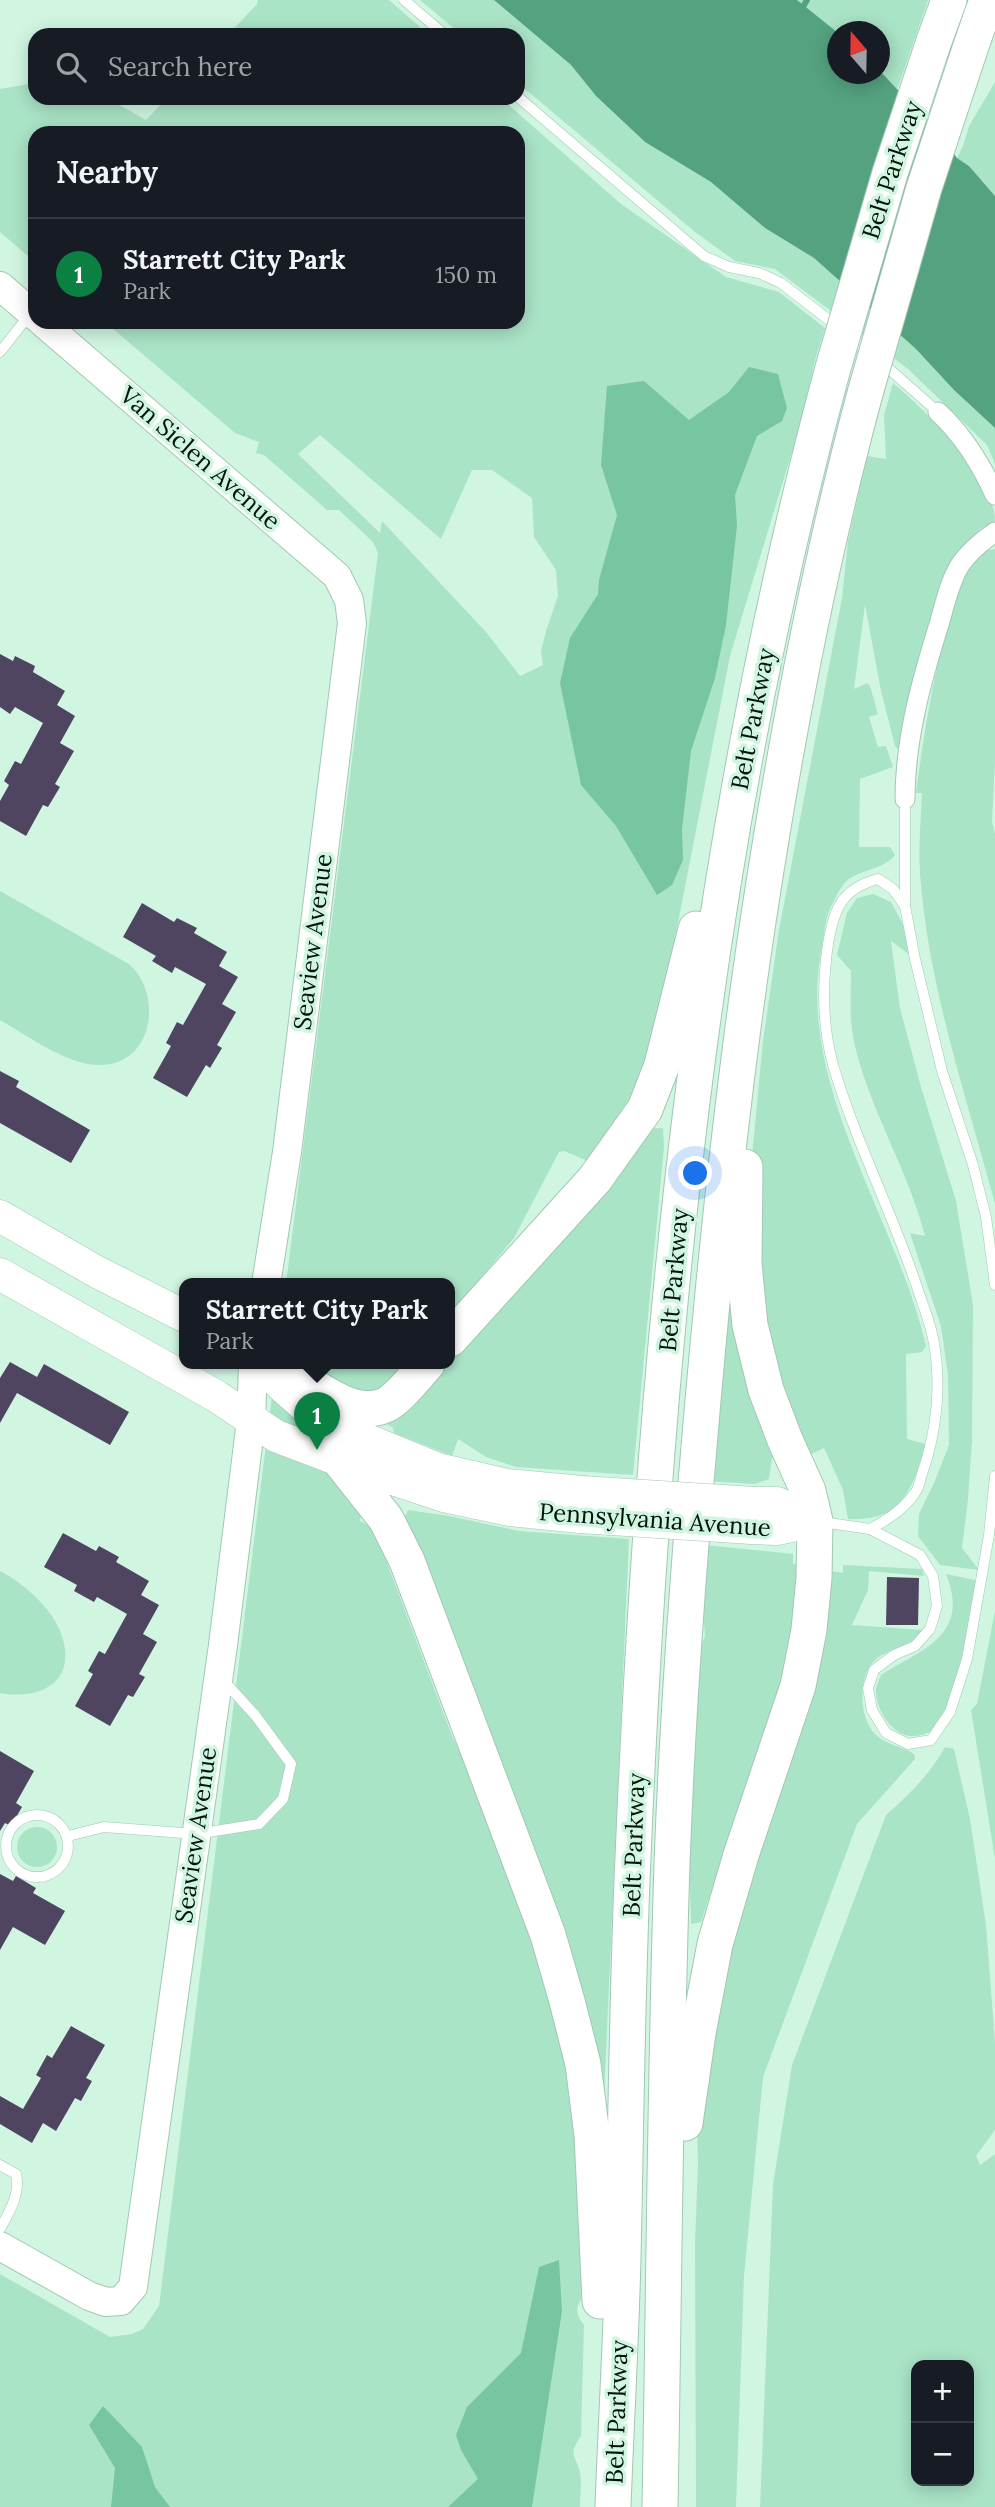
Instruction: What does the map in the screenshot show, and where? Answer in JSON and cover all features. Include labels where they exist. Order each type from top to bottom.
[{"type":"highway","name":"Belt Parkway","points":[[613,2507],[623,2264],[632,1861],[649,1566],[673,1271],[710,967],[739,782],[776,603],[833,368],[890,173],[949,0]]},
{"type":"highway","name":"Belt Parkway","points":[[663,2507],[673,1861],[688,1572],[713,1270],[730,1120],[778,791],[814,610],[852,441],[924,188],[986,0]]},
{"type":"highway","points":[[455,1333],[595,1179],[645,1108],[662,1065],[776,603]]},
{"type":"highway","points":[[663,2507],[686,2118],[698,2033],[719,1932],[741,1855],[798,1686],[809,1629],[814,1578],[815,1521],[808,1491],[766,1390],[750,1325],[744,1264],[748,1086],[814,610]]},
{"type":"highway","points":[[285,1369],[343,1403],[365,1410],[386,1406],[422,1369]]},
{"type":"highway","points":[[340,1461],[386,1519],[407,1561],[548,1935],[580,2051],[593,2135],[597,2200],[605,2507]]},
{"type":"main road","points":[[0,1216],[97,1272],[179,1313]]},
{"type":"main road","name":"Pennsylvania Avenue","points":[[0,1274],[216,1396],[276,1436],[444,1496],[509,1510],[581,1504],[753,1515],[777,1529],[815,1521]]},
{"type":"main road","name":"Pennsylvania Avenue","points":[[265,1369],[315,1415],[343,1430],[438,1469],[581,1504]]},
{"type":"street","name":"Van Siclen Avenue","points":[[0,286],[28,310]]},
{"type":"street","name":"Van Siclen Avenue","points":[[50,329],[337,576],[349,600]]},
{"type":"street","points":[[938,412],[955,427],[984,470],[995,495]]},
{"type":"street","points":[[905,800],[905,775],[915,705],[948,593],[959,566],[979,543],[995,532]]},
{"type":"street","name":"Seaview Avenue","points":[[267,1278],[289,1140],[352,623],[349,600]]},
{"type":"street","name":"Seaview Avenue","points":[[0,2246],[89,2296],[106,2302],[121,2301],[133,2287],[218,1674],[251,1421],[254,1369]]},
{"type":"lane","points":[[404,0],[437,28]]},
{"type":"lane","points":[[525,103],[704,256],[729,267],[759,273],[781,282],[834,322],[938,412]]},
{"type":"lane","points":[[0,352],[28,325]]},
{"type":"lane","points":[[905,800],[905,906],[942,1071],[973,1165],[986,1217],[995,1285]]},
{"type":"lane","points":[[870,1529],[893,1517],[916,1492],[932,1446],[938,1400],[933,1338],[912,1270],[855,1128],[833,1063],[824,1017],[824,975],[832,926],[841,900],[861,884],[878,879],[893,889],[905,906]]},
{"type":"lane","points":[[815,1521],[870,1529],[920,1555],[933,1576],[937,1606],[930,1629],[915,1646],[894,1655],[874,1670],[868,1688],[872,1710],[886,1732],[908,1744],[931,1740],[950,1712],[967,1660],[989,1535],[995,1476]]},
{"type":"lane","points":[[68,1836],[104,1827],[196,1834],[259,1824],[283,1799],[291,1764],[256,1715],[218,1674]]},
{"type":"lane","points":[[34,1814],[54,1819],[68,1836],[69,1846],[63,1865],[47,1876],[37,1877],[18,1871],[7,1855],[8,1833],[14,1824],[34,1814]]},
{"type":"lane","points":[[0,2165],[16,2174],[18,2182],[15,2201],[0,2229]]},
{"type":"shaded area","points":[[258,0],[389,0],[421,28],[235,28]]},
{"type":"shaded area","points":[[420,0],[494,0],[571,65],[596,96],[645,142],[711,182],[765,228],[814,258],[916,349],[954,390],[995,428],[995,464],[987,445],[908,369],[775,269],[735,261],[695,232],[525,89],[525,28],[454,28]]},
{"type":"shaded area","points":[[494,0],[797,0],[827,24],[827,84],[890,84],[890,82],[942,137],[957,158],[969,166],[995,196],[995,428],[954,390],[916,349],[814,258],[765,228],[711,182],[645,142],[596,96],[571,65]]},
{"type":"shaded area","points":[[797,0],[928,0],[897,90],[890,82],[890,21],[827,21],[827,24]]},
{"type":"shaded area","points":[[995,82],[995,196],[969,166],[957,158],[969,126]]},
{"type":"shaded area","points":[[28,84],[28,105],[119,105],[146,120],[160,105],[509,105],[621,204],[726,277],[779,292],[825,328],[802,419],[730,656],[653,1051],[629,1099],[588,1161],[564,1151],[559,1152],[514,1238],[455,1309],[455,1278],[287,1278],[378,553],[373,542],[339,510],[327,510],[264,455],[256,453],[259,442],[235,433],[113,329],[525,329],[525,126],[28,126],[28,256],[0,232],[0,89]],"holes":[[[320,435],[441,539],[472,470],[492,470],[532,498],[534,537],[556,570],[558,596],[541,651],[543,665],[520,676],[486,632],[382,521],[380,533],[298,454]]]},
{"type":"shaded area","points":[[749,367],[778,374],[787,408],[782,421],[757,436],[735,495],[737,526],[726,625],[715,678],[691,751],[682,829],[683,860],[672,885],[657,895],[616,826],[581,785],[560,683],[570,638],[598,594],[599,580],[617,515],[601,465],[607,386],[644,381],[689,420],[729,392]]},
{"type":"shaded area","points":[[893,383],[940,427],[971,465],[984,484],[992,503],[995,521],[980,529],[954,558],[900,752],[895,746],[881,691],[865,605],[854,689],[867,683],[870,686],[878,714],[869,717],[878,747],[886,746],[893,767],[860,779],[859,847],[890,847],[895,855],[880,866],[849,879],[837,894],[826,925],[817,997],[822,1048],[835,1099],[852,1149],[912,1297],[926,1346],[922,1352],[906,1354],[907,1439],[925,1444],[926,1449],[908,1491],[892,1510],[866,1519],[848,1519],[843,1490],[824,1448],[806,1457],[759,1340],[752,1156],[763,1041],[779,930],[842,598],[848,541],[867,456],[886,459],[884,415]]},
{"type":"shaded area","points":[[995,549],[995,762],[992,821],[995,834],[995,1204],[950,1040],[931,957],[920,873],[922,793],[916,793],[938,663],[958,591],[970,566],[984,551]]},
{"type":"shaded area","points":[[0,891],[129,964],[140,977],[147,993],[149,1010],[141,1042],[131,1054],[117,1062],[87,1064],[61,1055],[0,1020]]},
{"type":"shaded area","points":[[873,894],[891,902],[904,926],[910,955],[891,941],[900,1008],[956,1201],[973,1305],[972,1441],[962,1548],[979,1570],[940,1565],[918,1536],[919,1514],[949,1445],[948,1375],[941,1326],[910,1233],[925,1236],[909,1187],[861,1067],[851,1025],[851,971],[837,955],[847,913],[857,898]]},
{"type":"shaded area","points":[[663,1128],[664,1147],[633,1475],[516,1467],[486,1457],[458,1439],[452,1456],[394,1433],[393,1428],[387,1424],[436,1369],[455,1369],[455,1347],[642,1129]]},
{"type":"shaded area","points":[[725,1292],[732,1292],[778,1453],[772,1458],[769,1479],[755,1484],[706,1481]]},
{"type":"shaded area","points":[[275,1369],[399,1369],[381,1389],[376,1390],[360,1521],[374,1528],[452,1736],[490,1813],[533,1916],[573,2080],[584,2295],[577,2310],[584,2325],[581,2436],[574,2451],[581,2476],[580,2507],[0,2507],[0,2274],[110,2337],[132,2334],[143,2329],[159,2306]]},
{"type":"shaded area","points":[[408,1510],[519,1531],[629,1539],[604,2098],[403,1520]]},
{"type":"shaded area","points":[[705,1545],[793,1554],[793,1564],[801,1564],[789,1649],[770,1725],[701,1922],[691,1924],[688,1820],[695,1655],[705,1637]]},
{"type":"shaded area","points":[[843,1565],[922,1569],[924,1576],[869,1571],[868,1590],[852,1625],[923,1630],[913,1641],[873,1662],[865,1678],[862,1698],[866,1718],[875,1734],[884,1741],[914,1754],[915,1759],[857,1824],[763,2077],[744,2276],[736,2507],[696,2507],[696,2082],[826,1570],[843,1573]]},
{"type":"shaded area","points":[[0,1571],[37,1598],[58,1626],[62,1636],[65,1652],[60,1677],[52,1685],[29,1694],[0,1693]]},
{"type":"shaded area","points":[[946,1574],[975,1580],[973,1618],[965,1658],[951,1697],[934,1731],[918,1736],[905,1735],[886,1720],[879,1706],[876,1687],[881,1675],[926,1648],[947,1626],[952,1612],[952,1595]]},
{"type":"shaded area","points":[[995,1611],[995,1859],[971,1710],[977,1704]]},
{"type":"shaded area","points":[[945,1747],[954,1749],[970,1819],[986,1925],[995,2042],[995,2130],[976,2156],[980,2165],[995,2154],[995,2507],[760,2507],[773,2185],[792,2065],[886,1815],[933,1766]]},
{"type":"shaded area","points":[[37,1827],[45,1828],[51,1833],[56,1839],[56,1855],[51,1861],[45,1866],[37,1867],[29,1866],[23,1861],[18,1855],[17,1847],[18,1839],[23,1833],[29,1828]]},
{"type":"shaded area","points":[[559,2260],[562,2311],[532,2507],[448,2507],[478,2479],[461,2450],[456,2435],[467,2407],[521,2353],[539,2267]]},
{"type":"shaded area","points":[[103,2406],[142,2447],[155,2487],[170,2507],[111,2507],[115,2468],[89,2425]]},
{"type":"building","points":[[0,654],[13,661],[15,656],[35,666],[33,672],[65,691],[57,705],[75,716],[60,743],[74,751],[55,784],[60,787],[48,807],[43,805],[26,836],[0,821],[0,801],[9,785],[4,781],[15,761],[21,764],[43,723],[15,707],[10,714],[0,707]]},
{"type":"building","points":[[142,903],[174,922],[177,918],[197,928],[194,933],[227,952],[219,966],[238,977],[222,1004],[236,1012],[217,1045],[222,1048],[210,1068],[206,1065],[187,1097],[153,1078],[171,1046],[166,1043],[177,1022],[183,1025],[206,984],[175,967],[172,973],[152,961],[156,956],[123,937]]},
{"type":"building","points":[[0,1071],[19,1081],[16,1087],[90,1130],[71,1163],[0,1123]]},
{"type":"building","points":[[10,1362],[37,1377],[44,1364],[129,1412],[110,1445],[17,1393],[0,1423],[0,1378]]},
{"type":"building","points":[[63,1533],[96,1551],[99,1546],[119,1557],[116,1562],[149,1581],[141,1595],[159,1605],[143,1634],[157,1642],[139,1674],[145,1677],[133,1697],[128,1695],[110,1726],[75,1706],[93,1674],[88,1671],[99,1651],[105,1654],[127,1614],[97,1597],[94,1602],[74,1591],[77,1585],[44,1567]]},
{"type":"building","points":[[887,1577],[919,1578],[918,1625],[886,1625]]},
{"type":"building","points":[[0,1751],[34,1771],[16,1803],[22,1807],[11,1826],[5,1823],[0,1831]]},
{"type":"building","points":[[0,1874],[13,1881],[16,1876],[36,1888],[33,1893],[65,1911],[45,1945],[13,1927],[0,1950]]},
{"type":"building","points":[[71,2026],[105,2045],[86,2078],[92,2081],[81,2101],[75,2098],[56,2131],[43,2123],[32,2143],[0,2124],[0,2096],[23,2109],[41,2078],[36,2075],[47,2055],[52,2058]]},
{"type":"waterway","points":[[804,5],[807,0]]},
{"type":"place","name":"Starrett City Park","points":[[317,1450]]}]
